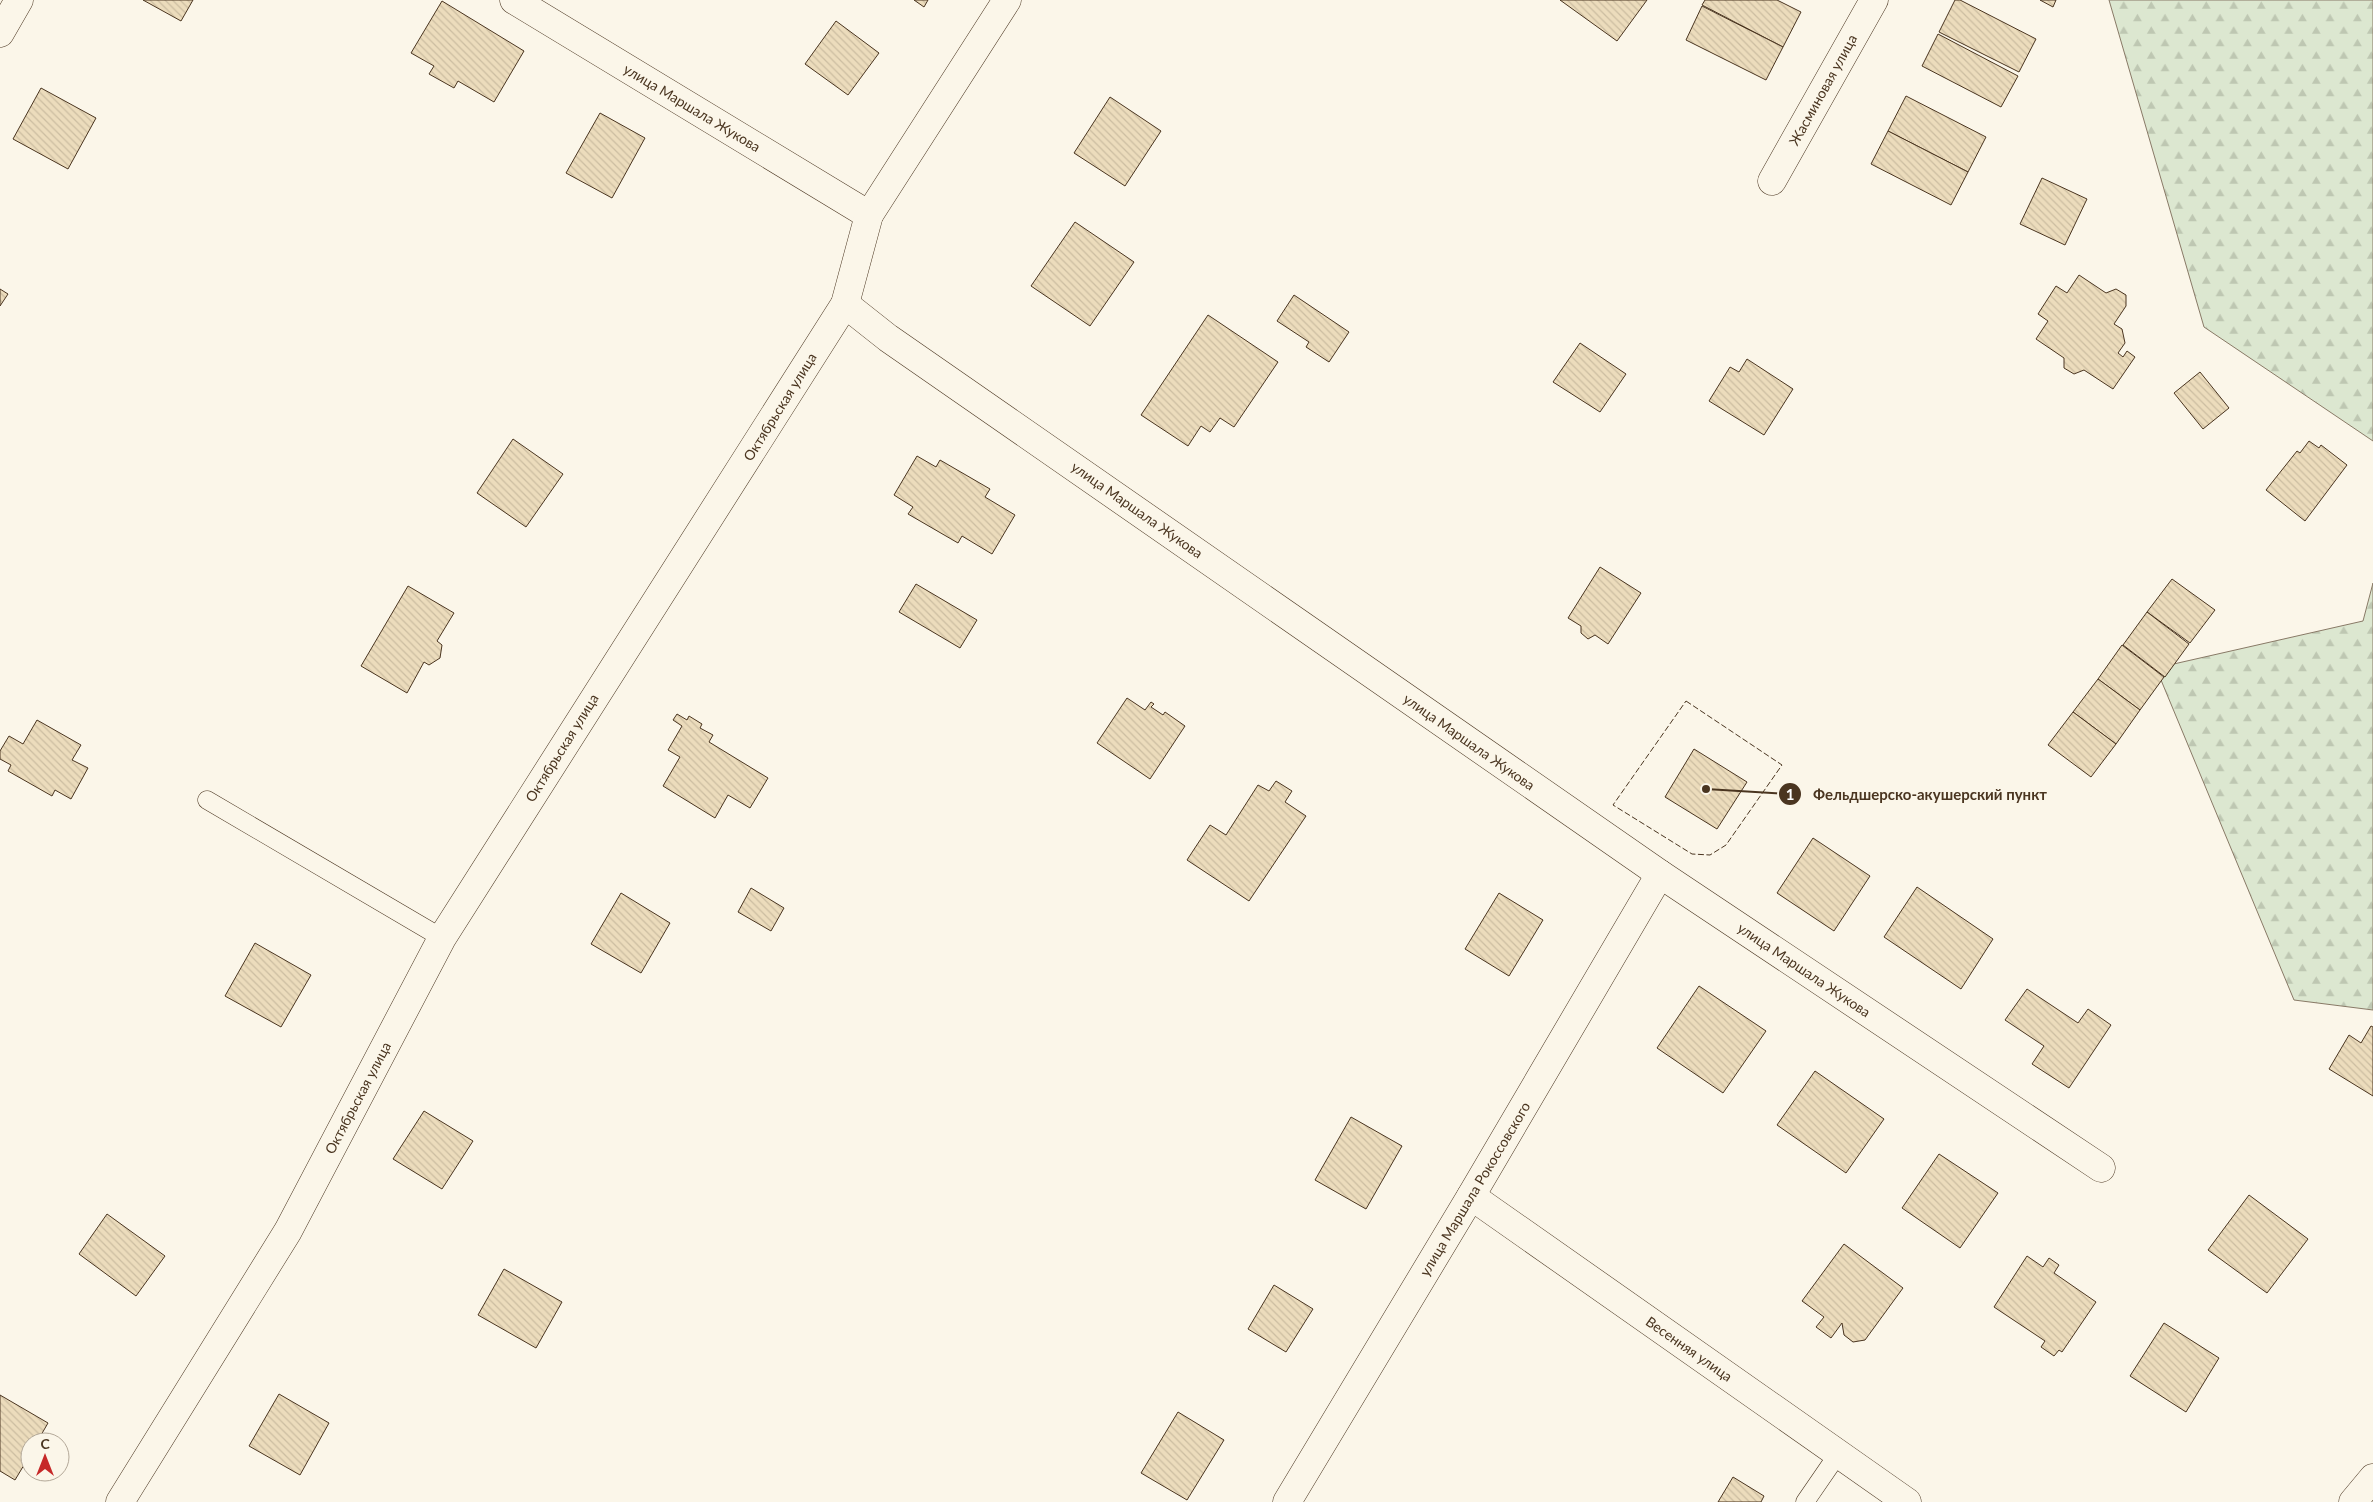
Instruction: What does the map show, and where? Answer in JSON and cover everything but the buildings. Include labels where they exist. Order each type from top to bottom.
[{"type":"street","points":[[0,33],[19,0]]},
{"type":"street","name":"улица Маршала Жукова","points":[[514,0],[869,215]]},
{"type":"street","name":"Октябрьская улица","points":[[120,1502],[288,1231],[442,938],[845,304],[869,215],[1006,0]]},
{"type":"street","name":"Жасминовая улица","points":[[1772,181],[1874,0]]},
{"type":"street","name":"улица Маршала Жукова","points":[[845,304],[888,338],[1660,874],[2101,1168]]},
{"type":"street","name":"улица Маршала Рокоссовского","points":[[1287,1502],[1471,1196],[1660,874]]},
{"type":"street","name":"Весенняя улица","points":[[1471,1196],[1906,1502]]},
{"type":"street","points":[[2353,1502],[2373,1478]]},
{"type":"lane","points":[[207,800],[442,938]]},
{"type":"lane","points":[[1804,1502],[1838,1454]]},
{"type":"green space","points":[[2109,0],[2373,0],[2373,441],[2204,327]]},
{"type":"green space","points":[[2373,583],[2373,1010],[2294,1000],[2156,668],[2363,621]]},
{"type":"fence","points":[[1686,701],[1782,765],[1726,845],[1710,855],[1692,854],[1613,805],[1686,701]]},
{"type":"place","name":"Фельдшерско-акушерский пункт","points":[[1706,789]]}]
